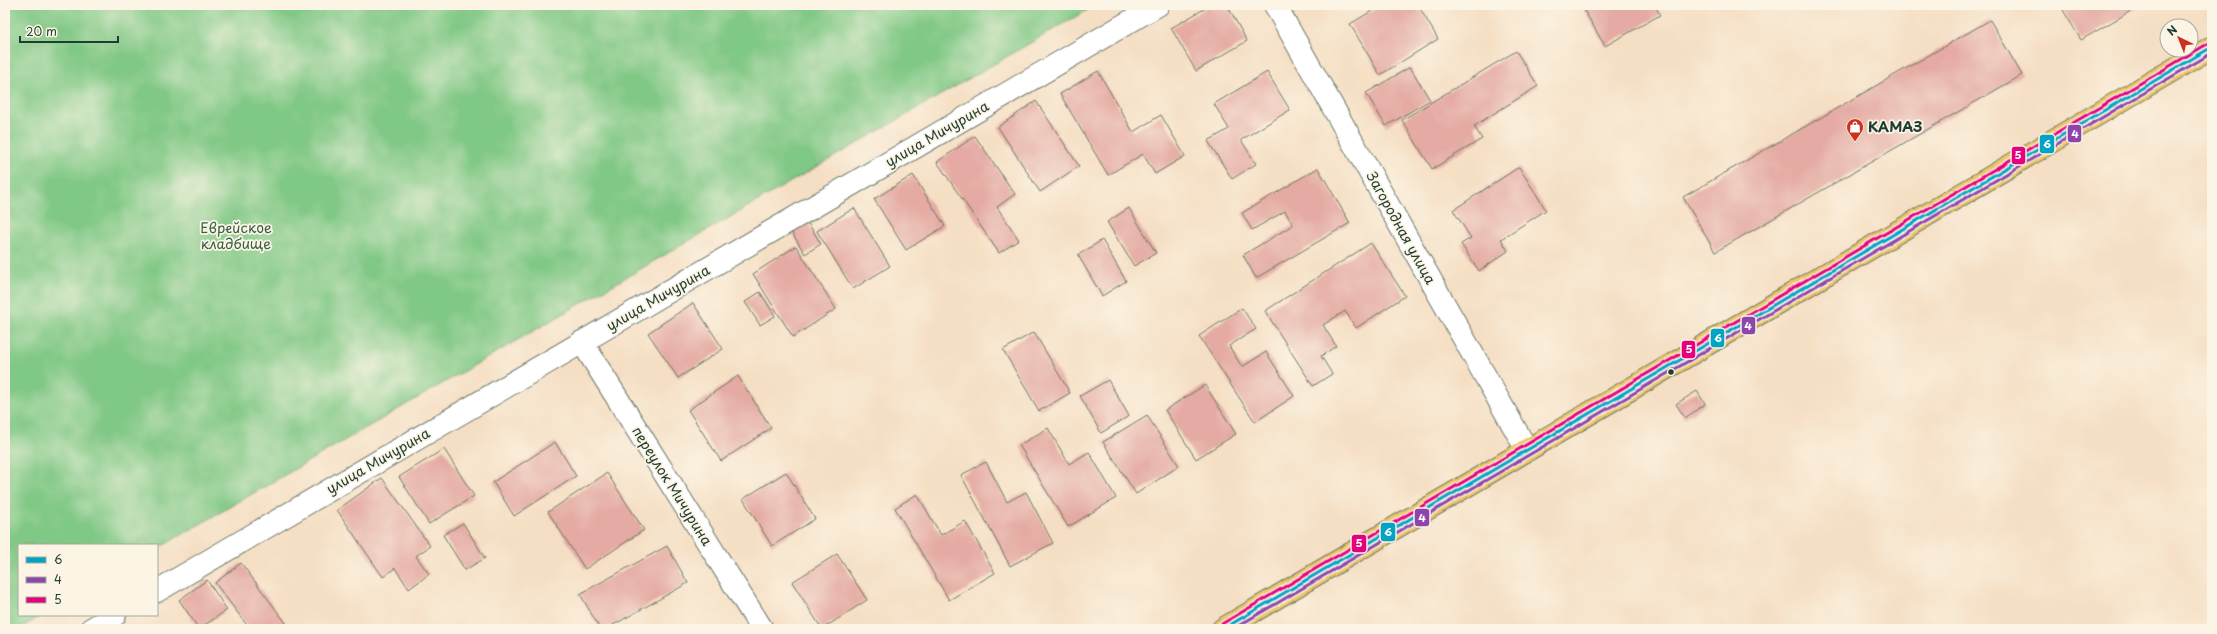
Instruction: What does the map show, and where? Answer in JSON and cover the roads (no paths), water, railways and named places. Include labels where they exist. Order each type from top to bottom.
[{"type":"main road","points":[[1223,629],[2212,47]]},
{"type":"street","name":"улица Мичурина","points":[[158,590],[1158,5]]},
{"type":"street","name":"Загородная улица","points":[[1275,5],[1527,450]]},
{"type":"street","name":"переулок Мичурина","points":[[582,342],[762,629]]},
{"type":"street","points":[[92,629],[113,616]]},
{"type":"place","name":"КАМАЗ","points":[[1855,142]]},
{"type":"park label","name":"Еврейское кладбище","points":[[236,236]]}]
